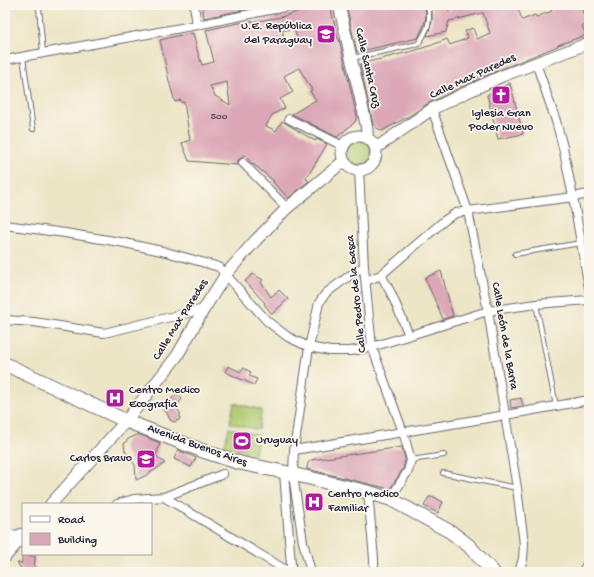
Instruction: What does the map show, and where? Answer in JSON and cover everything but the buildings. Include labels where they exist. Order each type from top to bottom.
[{"type":"main road","name":"Calle Santa Cruz","points":[[339,5],[364,114],[367,137]]},
{"type":"main road","points":[[587,5],[589,10]]},
{"type":"main road","name":"Calle Max Paredes","points":[[376,148],[432,110],[495,79],[589,43]]},
{"type":"main road","points":[[360,135],[367,137],[376,148],[376,157],[368,168],[359,170],[353,169],[344,161],[342,156],[343,146],[347,140],[353,137],[360,135]]},
{"type":"main road","name":"Calle Max Paredes","points":[[52,503],[126,421],[177,356],[226,274],[287,208],[344,161]]},
{"type":"main road","name":"Avenida Buenos Aires","points":[[5,364],[126,421],[240,464],[288,473],[368,492],[390,499],[452,532],[468,545],[493,572]]},
{"type":"main road","points":[[5,537],[22,535]]},
{"type":"main road","points":[[5,557],[22,536]]},
{"type":"main road","points":[[584,572],[589,564]]},
{"type":"street","points":[[194,5],[197,25]]},
{"type":"street","points":[[5,60],[197,25],[294,5]]},
{"type":"street","points":[[536,63],[556,121],[563,147],[589,288]]},
{"type":"street","name":"Calle León de la Barra","points":[[432,110],[468,211],[488,311],[506,415],[524,544],[523,559],[519,572]]},
{"type":"street","points":[[289,119],[343,146]]},
{"type":"street","points":[[243,163],[287,208]]},
{"type":"street","name":"Calle Pedro de la Gasca","points":[[359,170],[364,267],[372,347],[403,432],[411,460]]},
{"type":"street","points":[[366,281],[381,275],[445,220],[456,213],[589,194]]},
{"type":"street","points":[[5,225],[120,242],[166,252],[219,267],[268,321],[288,337],[309,347],[330,351],[351,351],[372,347],[488,311],[536,304],[589,300]]},
{"type":"street","points":[[164,497],[290,572],[292,565],[288,473],[294,450],[309,347],[319,303],[326,293],[356,271],[364,267]]},
{"type":"street","points":[[381,275],[391,293],[409,335]]},
{"type":"street","points":[[5,320],[34,322],[104,333],[204,309]]},
{"type":"street","points":[[294,450],[589,400]]},
{"type":"street","points":[[390,499],[408,471],[411,460]]},
{"type":"street","points":[[288,473],[311,572]]},
{"type":"street","points":[[120,503],[134,499],[164,497],[223,474]]},
{"type":"street","points":[[368,492],[374,572]]},
{"type":"lane","points":[[352,58],[418,44],[429,24],[430,14],[428,5]]},
{"type":"lane","points":[[39,8],[43,53]]},
{"type":"lane","points":[[23,57],[33,129]]},
{"type":"lane","points":[[515,254],[581,243]]},
{"type":"lane","points":[[536,304],[556,406]]},
{"type":"lane","points":[[411,460],[444,455]]},
{"type":"lane","points":[[443,473],[517,488]]},
{"type":"green space","points":[[359,139],[368,143],[372,152],[368,161],[359,165],[350,161],[346,152],[350,143]]},
{"type":"green space","points":[[234,403],[262,410],[258,430],[230,423]]},
{"type":"green space","name":"Uruguay","points":[[229,428],[259,435],[255,454],[224,446]]},
{"type":"place","name":"U.E. República del Paraguay","points":[[326,34]]},
{"type":"place","name":"Iglesia Gran Poder Nuevo","points":[[501,95]]},
{"type":"place","name":"Centro Medico Ecografia","points":[[115,398]]},
{"type":"place","name":"Uruguay","points":[[242,441]]},
{"type":"place","name":"Carlos Bravo","points":[[146,459]]},
{"type":"place","name":"Centro Medico Familiar","points":[[314,502]]}]
